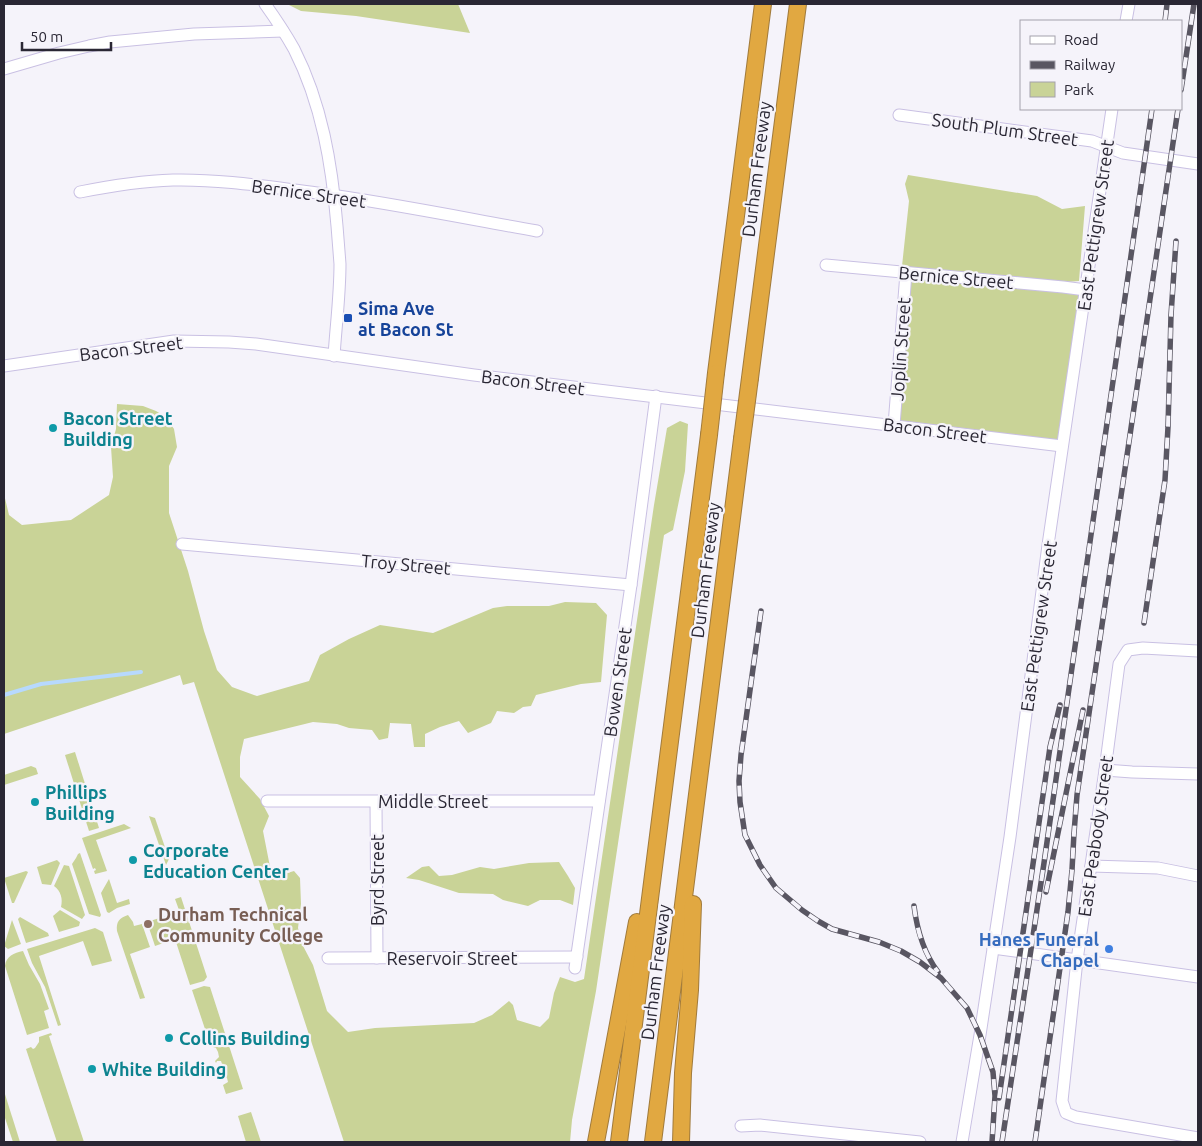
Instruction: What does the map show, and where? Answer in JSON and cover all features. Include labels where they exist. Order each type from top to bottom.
[{"type":"highway","name":"Durham Freeway","points":[[619,1142],[763,4]]},
{"type":"highway","name":"Durham Freeway","points":[[653,1142],[798,4]]},
{"type":"highway","points":[[596,1142],[668,758]]},
{"type":"highway","points":[[681,1142],[683,1073],[690,990],[697,796]]},
{"type":"street","points":[[264,4],[293,48],[313,93],[331,167],[340,264],[334,356]]},
{"type":"street","points":[[1126,20],[1128,4]]},
{"type":"street","points":[[4,69],[59,53],[110,42],[194,34],[283,31]]},
{"type":"street","name":"East Pettigrew Street","points":[[962,1142],[1010,837],[1062,446],[1112,110]]},
{"type":"street","name":"South Plum Street","points":[[899,115],[1092,141],[1123,153],[1198,164]]},
{"type":"street","name":"Bernice Street","points":[[80,192],[135,183],[171,180],[215,181],[366,200],[538,231]]},
{"type":"street","name":"Bernice Street","points":[[826,265],[1086,290]]},
{"type":"street","name":"Joplin Street","points":[[894,425],[906,272]]},
{"type":"street","name":"Bacon Street","points":[[4,366],[174,341],[256,344],[474,375],[1062,446]]},
{"type":"street","name":"Bowen Street","points":[[576,962],[631,585],[656,396]]},
{"type":"street","name":"Troy Street","points":[[182,544],[631,585]]},
{"type":"street","name":"East Peabody Street","points":[[1198,651],[1143,648],[1128,650],[1119,664],[1077,960],[1062,1090],[1062,1101],[1066,1113],[1076,1117],[1198,1138]]},
{"type":"street","points":[[1105,770],[1198,774]]},
{"type":"street","name":"Middle Street","points":[[267,801],[599,801]]},
{"type":"street","name":"Byrd Street","points":[[376,802],[378,958]]},
{"type":"street","points":[[1091,866],[1158,868],[1198,876]]},
{"type":"street","points":[[993,948],[1198,977]]},
{"type":"street","name":"Reservoir Street","points":[[328,958],[576,962]]},
{"type":"street","points":[[741,1126],[760,1125],[920,1142]]},
{"type":"green space","points":[[287,4],[458,4],[470,33],[356,16],[301,11]]},
{"type":"green space","points":[[908,175],[1037,196],[1062,209],[1085,206],[1079,281],[1054,283],[902,266],[909,201],[905,184]]},
{"type":"green space","points":[[909,276],[1082,293],[1060,442],[899,422]]},
{"type":"green space","points":[[117,404],[143,406],[156,411],[166,417],[174,429],[177,447],[169,466],[169,513],[217,670],[232,687],[257,696],[309,681],[320,655],[380,625],[433,633],[493,608],[549,606],[565,602],[596,603],[607,615],[601,682],[581,684],[536,695],[531,706],[523,707],[514,713],[497,711],[491,723],[468,733],[459,721],[425,734],[425,747],[414,747],[411,724],[390,723],[388,738],[379,740],[372,730],[313,722],[244,739],[240,757],[240,777],[260,799],[269,816],[263,831],[271,872],[284,874],[294,871],[300,878],[301,904],[298,928],[302,944],[313,965],[327,1011],[348,1032],[375,1028],[474,1023],[492,1015],[509,1001],[513,1005],[517,1020],[540,1027],[549,1018],[554,993],[560,977],[575,982],[584,979],[667,428],[680,421],[688,424],[685,471],[673,530],[664,535],[596,991],[572,1120],[570,1142],[344,1142],[194,682],[183,685],[180,675],[4,734],[4,494],[9,515],[22,525],[71,520],[109,495],[113,477],[111,447],[116,429]]},
{"type":"green space","points":[[75,752],[99,828],[89,831],[65,755]]},
{"type":"green space","points":[[31,766],[36,768],[38,774],[4,785],[4,775]]},
{"type":"green space","points":[[149,816],[155,818],[169,859],[166,865]]},
{"type":"green space","points":[[124,824],[131,828],[96,840],[107,871],[95,874],[94,871],[96,870],[95,868],[93,869],[82,838]]},
{"type":"green space","points":[[80,853],[101,915],[100,917],[89,914],[72,864]]},
{"type":"green space","points":[[57,860],[60,863],[51,885],[42,884],[37,867]]},
{"type":"green space","points":[[559,862],[575,888],[573,905],[560,900],[540,900],[528,906],[503,900],[493,894],[459,893],[419,880],[406,878],[422,867],[429,866],[439,876],[452,875],[480,867],[494,869],[529,863]]},
{"type":"green space","points":[[64,865],[69,866],[85,915],[82,919],[61,907],[61,895],[54,886]]},
{"type":"green space","points":[[28,872],[14,903],[12,903],[4,878]]},
{"type":"green space","points":[[109,879],[117,903],[129,899],[130,904],[109,913],[101,893]]},
{"type":"green space","points":[[181,897],[207,977],[204,981],[190,985],[175,939],[155,946],[147,922],[178,912],[175,899]]},
{"type":"green space","points":[[60,910],[80,922],[79,926],[59,932],[53,916]]},
{"type":"green space","points":[[128,915],[134,926],[142,924],[150,947],[130,954],[145,998],[140,999],[117,931],[119,921]]},
{"type":"green space","points":[[20,917],[48,933],[49,936],[26,943],[18,919]]},
{"type":"green space","points":[[12,920],[21,944],[8,949],[4,946]]},
{"type":"green space","points":[[95,928],[103,932],[112,961],[92,966],[83,941],[39,956],[61,1025],[58,1026],[45,987],[27,949]]},
{"type":"green space","points":[[23,951],[40,984],[49,1009],[44,1011],[49,1028],[27,1035],[5,966],[11,956]]},
{"type":"green space","points":[[204,986],[210,987],[243,1089],[226,1094],[223,1085],[228,1082],[227,1078],[223,1075],[220,1077],[219,1074],[224,1070],[221,1061],[216,1063],[215,1061],[219,1057],[216,1048],[213,1047],[215,1044],[214,1039],[209,1041],[192,990]]},
{"type":"green space","points":[[51,1033],[52,1035],[49,1036],[84,1142],[57,1142],[26,1049],[35,1048],[39,1042],[39,1037]]},
{"type":"green space","points":[[4,1091],[20,1142],[13,1142],[4,1115]]},
{"type":"green space","points":[[251,1112],[261,1142],[246,1142],[238,1116]]},
{"type":"waterway","points":[[4,695],[41,684],[141,672]]},
{"type":"railway","points":[[1165,20],[1167,4]]},
{"type":"railway","points":[[1182,83],[1194,4]]},
{"type":"railway","points":[[1002,1142],[1152,110]]},
{"type":"railway","points":[[1035,1142],[1068,912],[1077,795],[1178,110]]},
{"type":"railway","points":[[1144,623],[1165,480],[1171,315],[1176,241]]},
{"type":"railway","points":[[761,611],[739,781],[745,835],[760,865],[776,888],[802,910],[832,929],[879,942],[901,951],[920,962],[941,978],[967,1008],[980,1035],[993,1072],[995,1096],[992,1142]]},
{"type":"railway","points":[[999,1098],[1050,747],[1060,705]]},
{"type":"railway","points":[[1046,892],[1083,710]]},
{"type":"railway","points":[[914,906],[921,941],[928,957],[938,972]]},
{"type":"place","name":"Sima Ave at Bacon St","points":[[348,318]]},
{"type":"place","name":"Bacon Street Building","points":[[53,428]]},
{"type":"place","name":"Phillips Building","points":[[35,802]]},
{"type":"place","name":"Corporate Education Center","points":[[133,860]]},
{"type":"place","name":"Durham Technical Community College","points":[[148,924]]},
{"type":"place","name":"Hanes Funeral Chapel","points":[[1109,949]]},
{"type":"place","name":"Collins Building","points":[[169,1038]]},
{"type":"place","name":"White Building","points":[[92,1069]]}]
